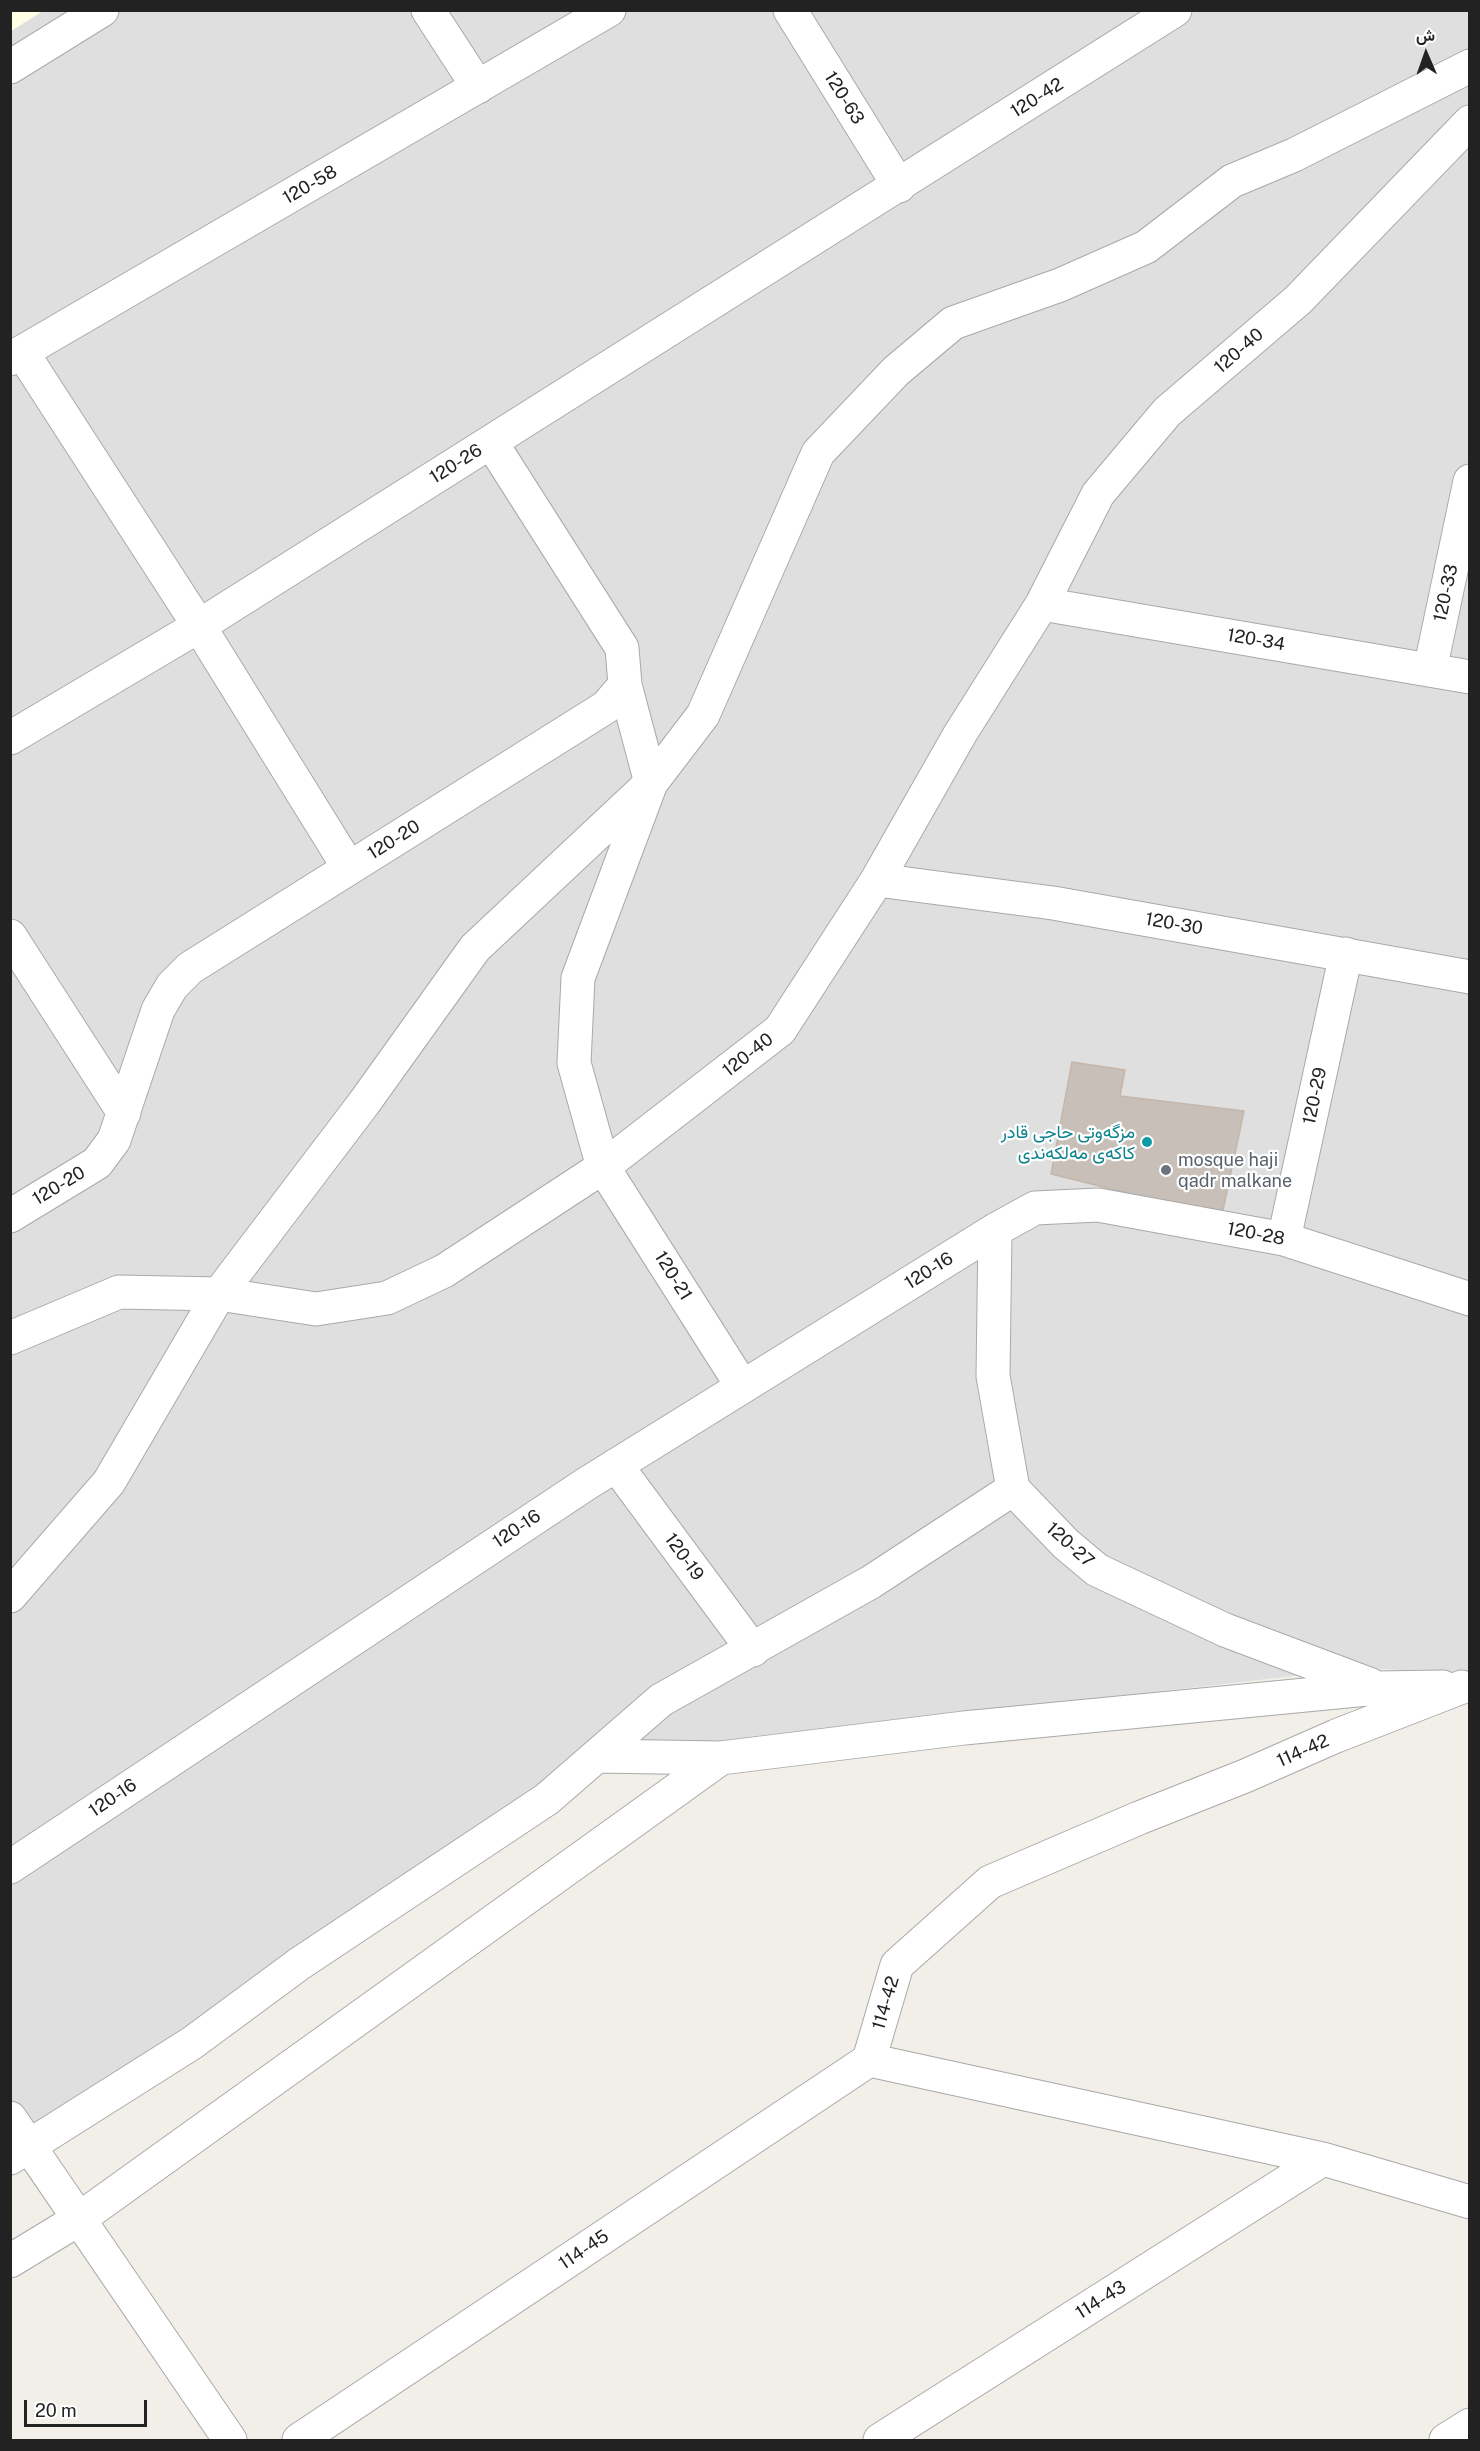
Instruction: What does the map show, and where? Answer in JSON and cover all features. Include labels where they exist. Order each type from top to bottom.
[{"type":"street","points":[[10,67],[102,10]]},
{"type":"street","points":[[428,10],[478,87]]},
{"type":"street","name":"120-58","points":[[16,356],[609,10]]},
{"type":"street","name":"120-63","points":[[790,10],[899,186]]},
{"type":"street","name":"120-42","points":[[899,186],[1172,11]]},
{"type":"street","points":[[10,1596],[109,1482],[219,1294],[364,1103],[475,948],[651,783],[703,715],[818,453],[896,370],[953,323],[1060,285],[1146,247],[1232,181],[1294,154],[1470,66]]},
{"type":"street","name":"120-40","points":[[10,1338],[119,1292],[219,1294],[316,1310],[387,1298],[444,1271],[603,1167],[780,1030],[877,880],[960,734],[1042,604],[1098,494],[1167,412],[1298,300],[1470,122]]},
{"type":"street","name":"120-26","points":[[10,738],[199,626],[899,186]]},
{"type":"street","points":[[16,356],[199,626],[349,868]]},
{"type":"street","points":[[491,442],[622,648],[626,685],[651,783]]},
{"type":"street","name":"120-33","points":[[1430,670],[1470,481]]},
{"type":"street","name":"120-34","points":[[1042,604],[1470,677]]},
{"type":"street","name":"120-20","points":[[10,1216],[97,1163],[114,1140],[158,1010],[172,986],[190,968],[606,707],[626,685]]},
{"type":"street","name":"120-21","points":[[651,783],[578,978],[574,1063],[603,1167],[742,1386]]},
{"type":"street","name":"120-30","points":[[877,880],[1053,903],[1470,977]]},
{"type":"street","points":[[10,936],[124,1113]]},
{"type":"street","name":"120-29","points":[[1284,1239],[1346,954]]},
{"type":"street","name":"120-28","points":[[1035,1208],[1098,1205],[1284,1239],[1470,1299]]},
{"type":"street","name":"120-16","points":[[10,1866],[616,1465],[995,1230],[1035,1208]]},
{"type":"street","points":[[20,2152],[192,2043],[299,1964],[547,1800],[662,1700],[871,1582],[1013,1489],[993,1376],[995,1230]]},
{"type":"street","name":"120-19","points":[[616,1465],[753,1650]]},
{"type":"street","name":"120-27","points":[[1013,1489],[1066,1544],[1097,1570],[1225,1630],[1378,1688]]},
{"type":"street","points":[[597,1756],[721,1758],[964,1728],[1378,1688],[1466,1686]]},
{"type":"street","name":"114-42","points":[[869,2060],[897,1965],[990,1882],[1336,1736],[1466,1686]]},
{"type":"street","points":[[10,2261],[79,2219],[721,1758]]},
{"type":"street","points":[[869,2060],[1323,2159],[1470,2202]]},
{"type":"street","name":"114-45","points":[[299,2440],[869,2060]]},
{"type":"street","points":[[10,2118],[20,2152],[79,2219],[230,2440]]},
{"type":"street","name":"114-43","points":[[880,2440],[1323,2159]]},
{"type":"street","points":[[1446,2440],[1470,2425]]},
{"type":"shaded area","points":[[11,10],[43,10],[43,11],[11,31]]},
{"type":"shaded area","points":[[11,11],[1469,11],[1469,1674],[1363,1668],[597,1756],[11,2155]]},
{"type":"building","name":"مزگەوتی حاجی قادر کاکەی مەلکەندی","points":[[1072,1062],[1125,1070],[1120,1096],[1244,1111],[1222,1215],[1138,1200],[1136,1195],[1051,1174]]},
{"type":"place","name":"مزگەوتی حاجی قادر کاکەی مەلکەندی","points":[[1147,1142]]},
{"type":"place","name":"mosque haji qadr malkane","points":[[1166,1170]]}]
